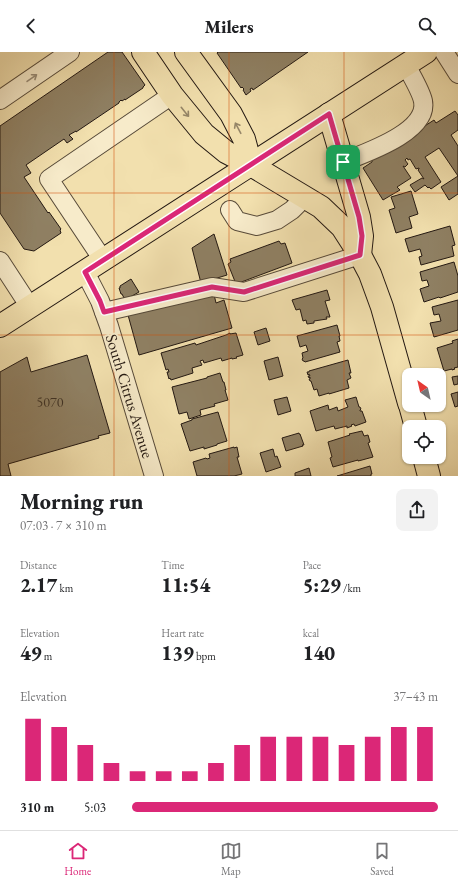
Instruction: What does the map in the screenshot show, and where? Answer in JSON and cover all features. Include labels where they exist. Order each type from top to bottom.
[{"type":"main road","points":[[143,52],[172,95],[204,134],[226,152],[251,164],[322,207],[342,227],[370,274],[382,307],[402,379]]},
{"type":"main road","points":[[186,52],[231,114],[244,140],[251,164]]},
{"type":"main road","points":[[0,326],[426,52]]},
{"type":"main road","points":[[329,114],[359,217],[362,236],[360,255]]},
{"type":"main road","points":[[426,464],[429,476]]},
{"type":"street","points":[[0,100],[70,52]]},
{"type":"street","points":[[444,52],[458,74]]},
{"type":"street","points":[[343,162],[404,134],[421,116],[424,108],[423,100],[406,65]]},
{"type":"street","name":"South Citrus Avenue","points":[[154,476],[109,326],[100,301],[94,266],[49,179],[172,95]]},
{"type":"street","points":[[230,210],[238,221],[257,226],[277,220],[292,210],[305,197]]},
{"type":"street","points":[[104,312],[212,287],[244,292],[360,255]]},
{"type":"street","points":[[0,261],[30,307]]},
{"type":"building","points":[[108,52],[122,52],[145,85],[125,100],[121,100],[119,103],[76,132],[69,135],[73,139],[67,143],[64,139],[26,165],[31,173],[24,177],[48,213],[49,212],[61,229],[61,233],[34,251],[24,249],[0,213],[0,126]]},
{"type":"building","points":[[308,52],[253,90],[252,88],[250,89],[251,91],[246,95],[243,90],[244,89],[242,87],[241,88],[217,53]]},
{"type":"building","points":[[455,111],[458,115],[458,130],[451,135],[458,146],[458,176],[439,148],[425,157],[441,182],[431,189],[425,185],[415,192],[410,185],[422,178],[424,179],[418,170],[419,168],[416,169],[410,159],[408,160],[407,158],[405,160],[408,164],[405,167],[403,166],[411,178],[397,187],[400,190],[383,200],[363,168],[372,162],[372,160],[434,120],[436,123]]},
{"type":"building","points":[[458,176],[458,194],[449,200],[441,187]]},
{"type":"building","points":[[411,191],[418,214],[409,217],[412,228],[396,233],[389,210],[395,208],[391,197]]},
{"type":"building","points":[[450,226],[455,245],[452,246],[454,256],[421,265],[419,257],[422,256],[420,249],[409,252],[405,239]]},
{"type":"building","points":[[214,234],[227,275],[201,283],[192,248]]},
{"type":"building","points":[[279,241],[281,244],[285,243],[292,263],[236,284],[228,264],[231,262],[230,259]]},
{"type":"building","points":[[454,262],[458,276],[458,292],[424,302],[420,289],[429,286],[427,280],[422,281],[420,272]]},
{"type":"building","points":[[131,279],[139,292],[125,300],[119,288]]},
{"type":"building","points":[[213,290],[216,303],[224,300],[232,328],[139,355],[128,315]]},
{"type":"building","points":[[327,290],[330,300],[325,301],[330,317],[307,324],[306,320],[303,321],[300,309],[296,310],[292,300]]},
{"type":"building","points":[[458,300],[458,330],[434,337],[430,323],[441,321],[439,314],[434,315],[432,307]]},
{"type":"building","points":[[337,325],[340,341],[337,342],[340,352],[305,362],[303,361],[302,353],[308,351],[306,345],[300,347],[297,336]]},
{"type":"building","points":[[266,328],[270,341],[258,345],[254,332]]},
{"type":"building","points":[[230,333],[236,333],[243,355],[236,357],[237,358],[222,361],[221,358],[204,363],[203,360],[200,361],[202,365],[192,368],[193,373],[171,380],[170,378],[169,379],[167,372],[169,372],[168,369],[166,370],[161,353],[195,343],[196,345]]},
{"type":"building","points":[[458,339],[458,367],[446,370],[446,368],[443,368],[437,348],[453,343],[452,341]]},
{"type":"building","points":[[87,355],[110,433],[98,436],[99,438],[8,464],[11,476],[0,476],[0,372],[27,357],[31,372]]},
{"type":"building","points":[[278,357],[283,376],[269,380],[264,361]]},
{"type":"building","points":[[348,360],[351,373],[349,373],[351,378],[347,380],[349,388],[319,396],[317,389],[314,390],[309,379],[310,377],[309,378],[308,376],[310,376],[307,372]]},
{"type":"building","points":[[220,373],[224,382],[228,400],[214,404],[215,406],[200,410],[201,415],[189,419],[187,412],[179,414],[172,387]]},
{"type":"building","points":[[458,376],[458,384],[454,385],[452,377]]},
{"type":"building","points":[[458,392],[458,406],[455,407],[451,394]]},
{"type":"building","points":[[287,397],[291,411],[278,415],[274,400]]},
{"type":"building","points":[[356,397],[361,409],[360,411],[362,411],[366,422],[355,426],[354,424],[347,428],[347,426],[335,429],[334,426],[316,431],[310,411],[328,405],[329,410],[337,407],[338,411],[348,407],[345,400]]},
{"type":"building","points":[[218,412],[227,441],[204,449],[204,447],[190,451],[181,424],[192,419]]},
{"type":"building","points":[[362,431],[364,436],[368,435],[370,442],[368,443],[373,457],[333,467],[328,442]]},
{"type":"building","points":[[299,433],[304,445],[286,451],[282,438]]},
{"type":"building","points":[[237,447],[239,457],[237,457],[242,474],[234,476],[197,476],[193,462],[210,458],[209,454]]},
{"type":"building","points":[[273,449],[275,457],[277,456],[281,467],[266,472],[260,453]]},
{"type":"building","points":[[370,466],[371,476],[337,476]]},
{"type":"building","points":[[309,468],[311,476],[295,476],[295,473]]},
{"type":"route","points":[[329,114],[343,162],[359,217],[362,236],[360,255],[244,292],[212,287],[104,312],[85,272],[329,114]]}]
